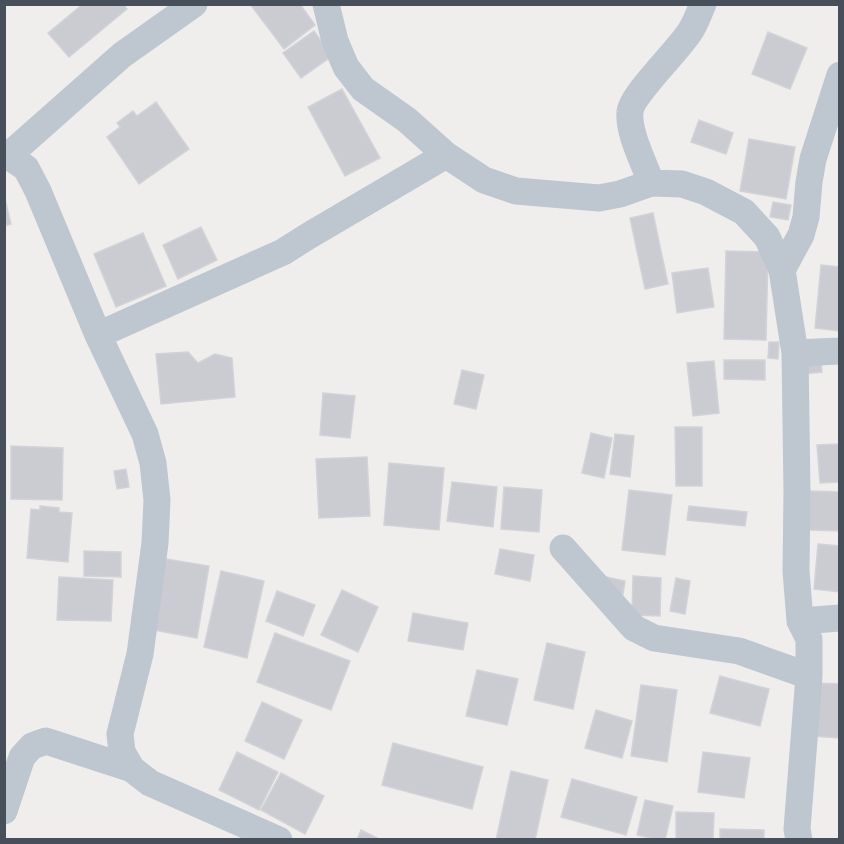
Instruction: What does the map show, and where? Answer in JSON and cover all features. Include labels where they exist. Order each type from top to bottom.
[{"type":"street","points":[[132,769],[122,752],[120,734],[140,654],[155,543],[157,500],[153,464],[145,434],[98,335],[38,191],[26,168],[6,156],[122,55],[194,4]]},
{"type":"street","points":[[326,4],[335,41],[346,67],[363,89],[406,120],[446,155],[484,180],[516,191],[599,198],[620,194],[651,183],[682,184],[706,192],[744,212],[767,237],[782,270],[795,352],[796,571],[800,621],[809,639],[809,676],[797,829],[799,840]]},
{"type":"street","points":[[651,183],[632,130],[630,110],[638,95],[691,30],[703,4]]},
{"type":"street","points":[[782,270],[801,235],[806,217],[813,159],[840,75]]},
{"type":"street","points":[[98,335],[284,252],[446,155]]},
{"type":"street","points":[[795,352],[840,351]]},
{"type":"street","points":[[563,548],[634,628],[654,638],[739,651],[809,676]]},
{"type":"street","points":[[800,621],[840,618]]},
{"type":"street","points":[[4,811],[22,757],[32,746],[46,741],[132,769],[150,783],[270,837]]},
{"type":"building","points":[[83,4],[123,4],[127,9],[69,57],[48,33]]},
{"type":"building","points":[[250,4],[300,4],[315,25],[284,49]]},
{"type":"building","points":[[314,31],[332,56],[301,78],[283,53]]},
{"type":"building","points":[[768,32],[807,48],[790,89],[752,74]]},
{"type":"building","points":[[342,89],[380,158],[345,176],[308,107]]},
{"type":"building","points":[[156,102],[189,149],[139,184],[107,137],[120,127],[117,123],[133,111],[137,116]]},
{"type":"building","points":[[699,120],[733,133],[726,154],[691,142]]},
{"type":"building","points":[[749,139],[795,147],[786,199],[740,191]]},
{"type":"building","points":[[4,195],[11,224],[4,226]]},
{"type":"building","points":[[773,202],[791,205],[788,220],[770,217]]},
{"type":"building","points":[[653,213],[668,284],[645,289],[630,218]]},
{"type":"building","points":[[201,227],[217,260],[178,279],[163,245]]},
{"type":"building","points":[[143,233],[166,286],[116,307],[94,254]]},
{"type":"building","points":[[726,251],[768,252],[766,340],[724,339]]},
{"type":"building","points":[[821,265],[840,267],[840,331],[815,328]]},
{"type":"building","points":[[708,268],[714,307],[677,313],[672,273]]},
{"type":"building","points":[[769,342],[779,342],[778,359],[768,358]]},
{"type":"building","points":[[188,352],[198,363],[215,354],[232,358],[235,397],[161,404],[156,354]]},
{"type":"building","points":[[724,360],[765,360],[765,380],[724,379]]},
{"type":"building","points":[[821,360],[822,372],[803,374],[801,362]]},
{"type":"building","points":[[714,361],[719,413],[693,416],[687,363]]},
{"type":"building","points":[[462,370],[484,375],[476,409],[454,404]]},
{"type":"building","points":[[323,393],[355,396],[350,438],[320,435]]},
{"type":"building","points":[[675,427],[702,427],[702,486],[676,486]]},
{"type":"building","points":[[591,433],[612,438],[604,478],[582,473]]},
{"type":"building","points":[[615,434],[634,436],[630,477],[610,474]]},
{"type":"building","points":[[840,444],[840,482],[820,483],[817,445]]},
{"type":"building","points":[[11,446],[63,448],[62,500],[11,499]]},
{"type":"building","points":[[367,457],[370,516],[319,518],[316,459]]},
{"type":"building","points":[[389,463],[444,468],[439,530],[384,525]]},
{"type":"building","points":[[126,469],[129,487],[117,489],[114,471]]},
{"type":"building","points":[[452,482],[497,487],[493,527],[447,521]]},
{"type":"building","points":[[504,487],[542,490],[539,532],[501,529]]},
{"type":"building","points":[[629,490],[672,495],[665,555],[622,550]]},
{"type":"building","points":[[810,491],[840,492],[840,531],[809,530]]},
{"type":"building","points":[[40,506],[59,508],[59,512],[72,513],[68,562],[27,558],[31,509],[40,510]]},
{"type":"building","points":[[689,506],[747,512],[745,526],[687,520]]},
{"type":"building","points":[[818,544],[840,546],[840,592],[814,589]]},
{"type":"building","points":[[500,549],[534,555],[530,581],[495,574]]},
{"type":"building","points":[[84,551],[121,552],[121,577],[84,576]]},
{"type":"building","points":[[160,558],[209,566],[197,638],[148,629]]},
{"type":"building","points":[[221,571],[264,581],[247,658],[204,647]]},
{"type":"building","points":[[602,576],[625,581],[623,594],[600,589]]},
{"type":"building","points":[[633,576],[661,578],[660,616],[632,615]]},
{"type":"building","points":[[59,577],[113,580],[111,621],[57,620]]},
{"type":"building","points":[[676,578],[690,581],[685,614],[670,611]]},
{"type":"building","points":[[342,590],[378,607],[358,652],[321,635]]},
{"type":"building","points":[[277,591],[315,605],[303,636],[266,621]]},
{"type":"building","points":[[413,613],[468,623],[463,650],[408,641]]},
{"type":"building","points":[[275,633],[350,661],[331,710],[257,682]]},
{"type":"building","points":[[547,643],[585,652],[573,709],[534,700]]},
{"type":"building","points":[[477,670],[518,679],[507,725],[466,716]]},
{"type":"building","points":[[720,676],[769,689],[760,726],[710,713]]},
{"type":"building","points":[[815,683],[840,684],[840,738],[811,736]]},
{"type":"building","points":[[641,685],[677,690],[667,762],[631,756]]},
{"type":"building","points":[[262,702],[302,720],[284,759],[245,741]]},
{"type":"building","points":[[596,710],[632,721],[622,758],[585,748]]},
{"type":"building","points":[[393,743],[483,767],[472,809],[382,785]]},
{"type":"building","points":[[237,752],[278,772],[259,810],[219,790]]},
{"type":"building","points":[[703,752],[750,758],[744,798],[698,792]]},
{"type":"building","points":[[511,771],[548,780],[535,840],[496,840]]},
{"type":"building","points":[[281,773],[324,796],[305,834],[261,810]]},
{"type":"building","points":[[572,779],[637,797],[626,835],[561,817]]},
{"type":"building","points":[[645,800],[673,806],[665,840],[637,835]]},
{"type":"building","points":[[676,812],[714,813],[713,840],[676,840]]},
{"type":"building","points":[[720,829],[764,830],[764,840],[720,840]]},
{"type":"building","points":[[361,830],[381,840],[357,840]]}]
